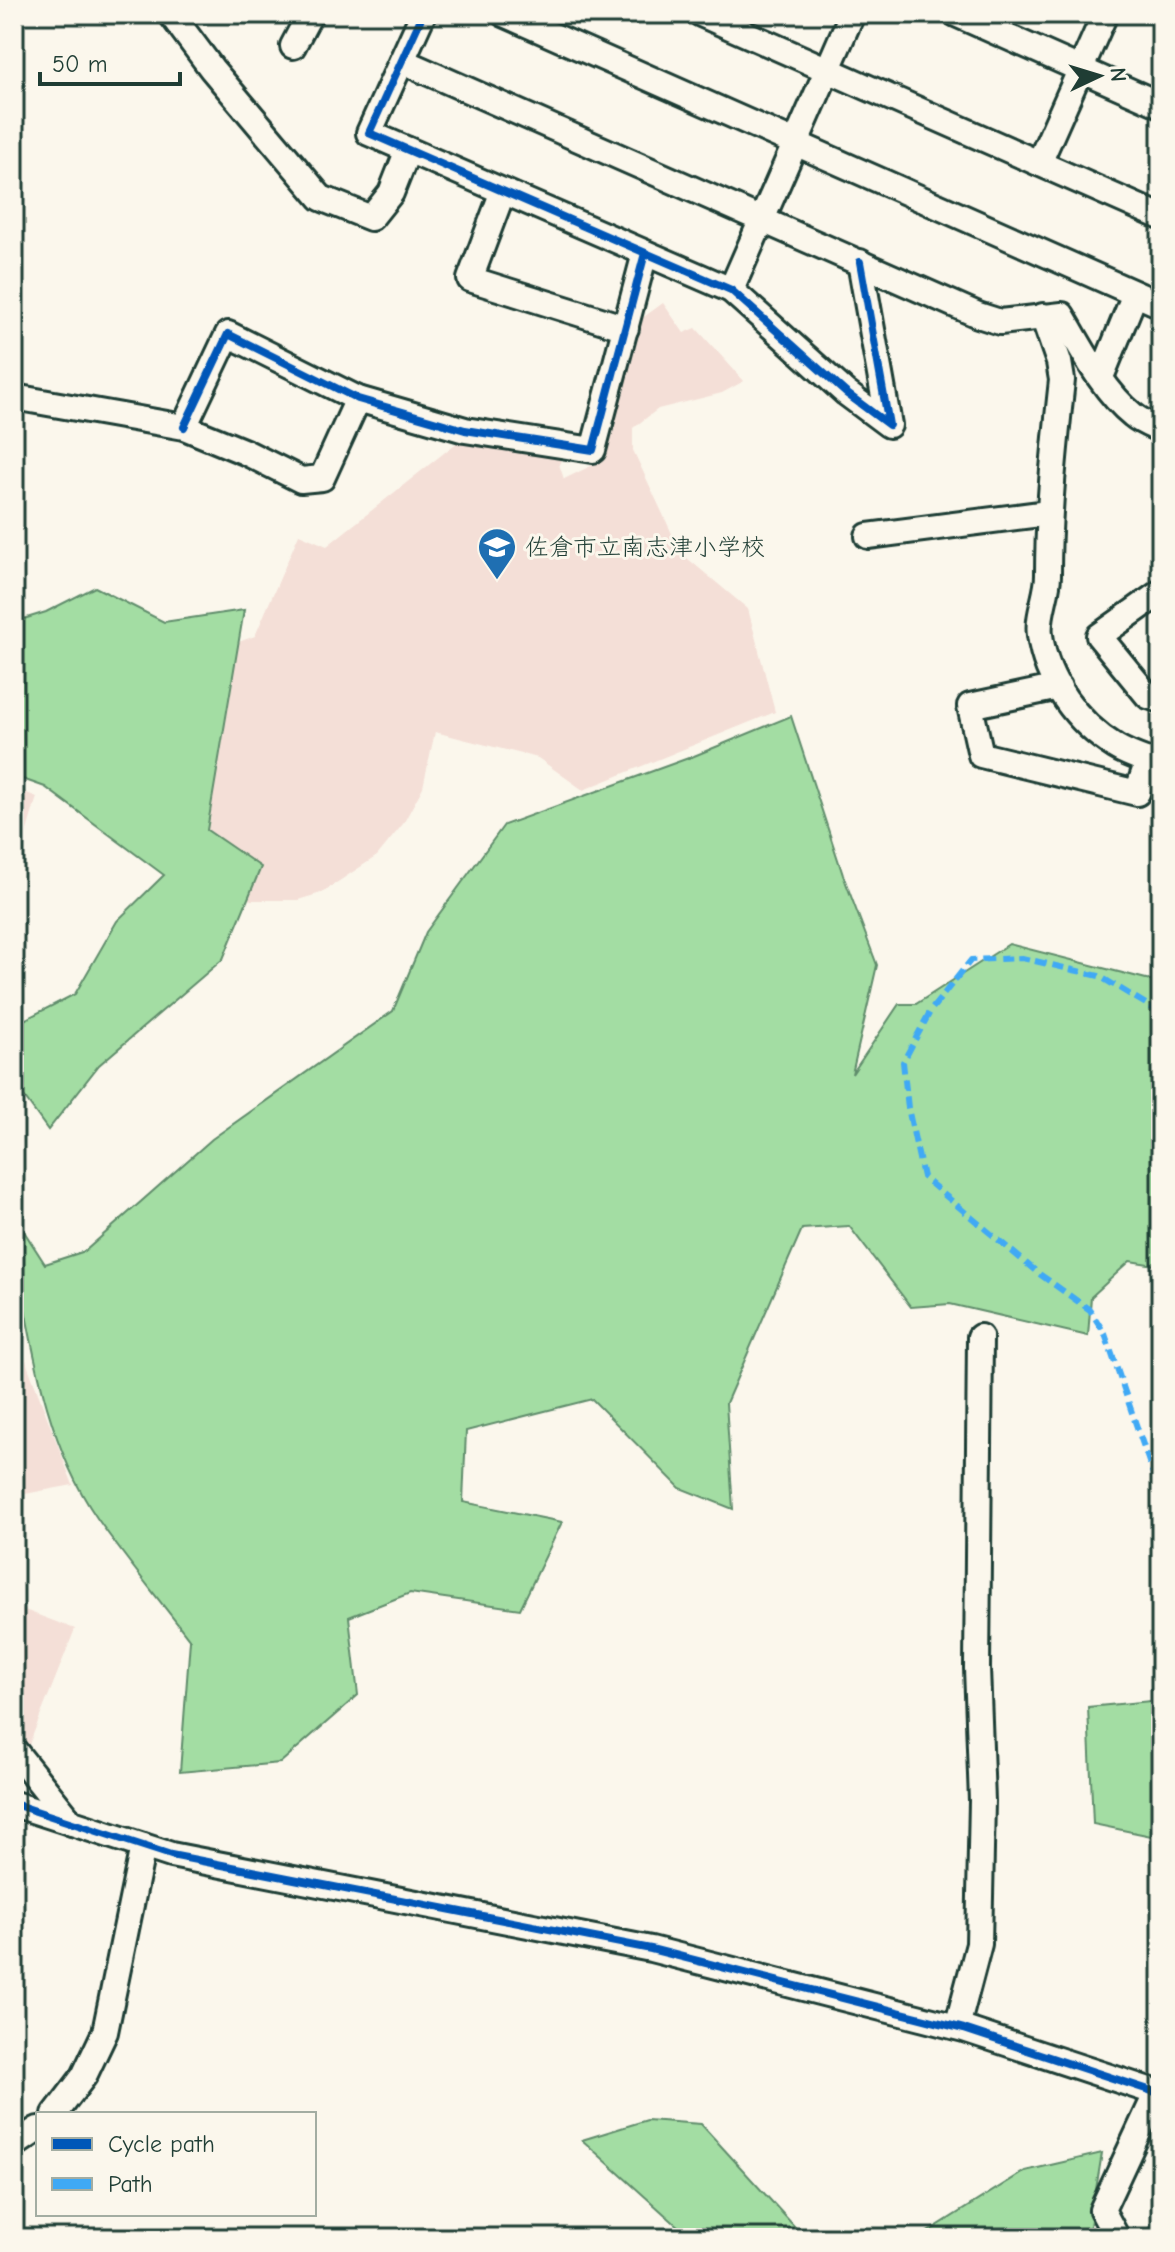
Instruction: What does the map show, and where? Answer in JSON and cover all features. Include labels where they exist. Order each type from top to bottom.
[{"type":"street","points":[[171,14],[212,69],[321,198],[371,218],[391,193],[408,150]]},
{"type":"street","points":[[293,46],[310,14]]},
{"type":"street","points":[[423,14],[369,133],[731,290],[846,393],[889,425],[860,262]]},
{"type":"street","points":[[504,14],[1161,305]]},
{"type":"street","points":[[701,14],[1161,217]]},
{"type":"street","points":[[731,290],[852,14]]},
{"type":"street","points":[[956,14],[987,20],[1081,69],[1161,105]]},
{"type":"street","points":[[1039,163],[1105,14]]},
{"type":"street","points":[[402,61],[978,315],[1000,322],[1062,315],[1099,378],[1125,408],[1161,430]]},
{"type":"street","points":[[503,191],[470,279],[626,328]]},
{"type":"street","points":[[184,427],[228,334],[358,399],[465,430],[593,450],[645,253]]},
{"type":"street","points":[[1101,377],[1135,294]]},
{"type":"street","points":[[1043,316],[1062,380],[1048,513],[1048,588],[1039,632],[1047,663],[1084,724],[1118,748],[1155,763],[1137,793],[981,755],[970,706],[1059,687]]},
{"type":"street","points":[[14,397],[184,427],[301,480],[311,481],[322,478],[358,399]]},
{"type":"street","points":[[868,536],[1048,513]]},
{"type":"street","points":[[1161,592],[1099,636],[1148,696],[1161,700]]},
{"type":"street","points":[[957,2027],[979,1944],[982,1801],[977,1668],[980,1337]]},
{"type":"street","points":[[14,1750],[73,1824]]},
{"type":"street","points":[[14,1804],[143,1846],[246,1872],[651,1949],[957,2027],[1159,2093],[1102,2210],[1117,2238]]},
{"type":"street","points":[[57,2112],[84,2076],[105,2032],[143,1846]]},
{"type":"street","points":[[14,2145],[36,2130]]},
{"type":"shaded area","name":"佐倉市立南志津小学校","points":[[663,303],[684,333],[696,328],[744,381],[722,393],[658,409],[633,428],[633,450],[681,553],[748,609],[775,712],[583,790],[538,758],[435,732],[423,787],[403,824],[377,856],[321,893],[298,900],[251,900],[211,881],[192,671],[225,647],[255,636],[299,534],[327,546],[464,437],[563,457],[559,464],[564,479],[597,463],[641,319]]},
{"type":"shaded area","points":[[14,788],[37,797],[14,874]]},
{"type":"shaded area","points":[[14,1314],[28,1367],[73,1485],[14,1496]]},
{"type":"shaded area","points":[[14,1606],[75,1629],[24,1757],[14,1741]]},
{"type":"green space","points":[[95,587],[164,622],[244,610],[207,830],[261,867],[223,959],[99,1065],[48,1130],[14,1083],[14,1025],[75,994],[117,921],[164,875],[45,787],[14,776],[14,622],[46,612]]},
{"type":"green space","points":[[791,716],[843,875],[877,965],[852,1074],[899,1004],[916,1004],[1009,944],[1150,980],[1161,989],[1161,1266],[1130,1261],[1091,1297],[1088,1336],[950,1304],[911,1307],[849,1226],[802,1229],[726,1403],[733,1509],[680,1488],[592,1399],[466,1431],[463,1502],[562,1522],[520,1609],[410,1593],[349,1617],[358,1695],[280,1763],[180,1772],[190,1640],[97,1518],[68,1465],[39,1377],[21,1287],[14,1287],[14,1216],[45,1264],[85,1251],[212,1139],[393,1011],[426,932],[504,825],[694,756]]},
{"type":"green space","points":[[1161,1700],[1161,1838],[1093,1824],[1088,1707]]},
{"type":"green space","points":[[647,2120],[701,2124],[805,2238],[691,2238],[582,2140]]},
{"type":"green space","points":[[1102,2153],[1088,2238],[918,2238],[1025,2171]]},
{"type":"marked path","points":[[1161,1013],[1099,976],[1022,958],[971,960],[931,1010],[903,1062],[908,1108],[923,1177],[1038,1273],[1090,1310],[1105,1334],[1161,1497]]},
{"type":"cycle path","points":[[423,14],[369,133],[731,290],[846,393],[889,425],[860,262]]},
{"type":"cycle path","points":[[184,427],[228,334],[358,399],[465,430],[593,450],[645,253]]},
{"type":"cycle path","points":[[14,1804],[171,1855],[651,1949],[964,2029],[1161,2094]]},
{"type":"place","name":"佐倉市立南志津小学校","points":[[497,581]]}]
